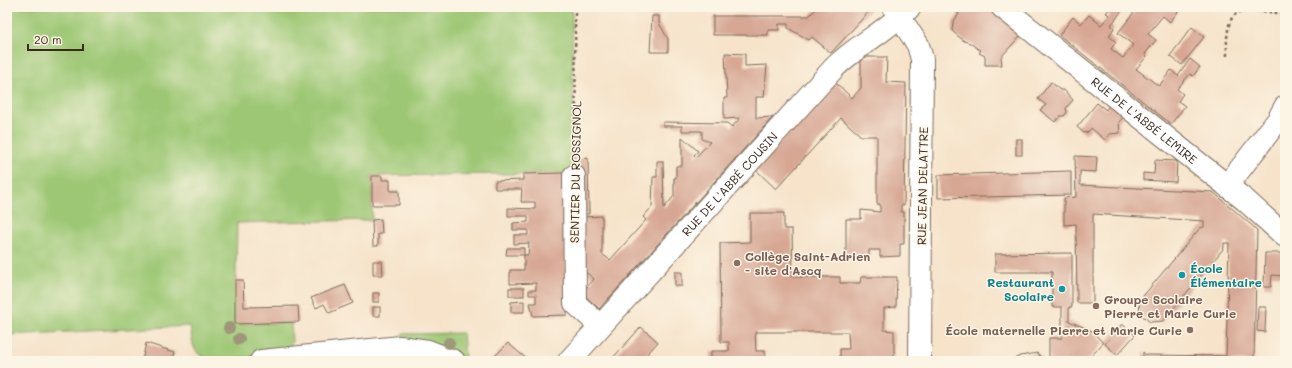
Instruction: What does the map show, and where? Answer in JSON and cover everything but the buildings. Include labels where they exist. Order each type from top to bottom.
[{"type":"street","name":"RUE DE L'ABBÉ LEMIRE","points":[[1002,7],[1227,186],[1277,220],[1285,236]]},
{"type":"street","name":"RUE DE L'ABBÉ COUSIN","points":[[569,361],[834,68],[900,10]]},
{"type":"street","name":"RUE JEAN DELATTRE","points":[[900,10],[918,45],[922,58],[920,361]]},
{"type":"street","points":[[1227,186],[1278,120],[1285,107]]},
{"type":"street","name":"SENTIER DU ROSSIGNOL","points":[[574,176],[575,303],[600,326]]},
{"type":"street","points":[[261,361],[400,347],[428,351],[454,361]]},
{"type":"path","name":"SENTIER DU ROSSIGNOL","points":[[574,176],[576,175],[575,7]]},
{"type":"path","points":[[1227,56],[1226,33],[1228,25],[1238,12],[1245,9],[1285,14]]},
{"type":"green space","points":[[7,7],[572,7],[574,173],[372,176],[372,220],[237,223],[235,324],[291,323],[292,342],[289,353],[213,360],[200,355],[194,348],[190,326],[7,335]]},
{"type":"green space","points":[[463,333],[465,358],[453,352],[399,341],[402,334]]},
{"type":"place","name":"Collège Saint-Adrien - site d'Ascq","points":[[737,263]]},
{"type":"place","name":"École Élémentaire","points":[[1182,275]]},
{"type":"place","name":"Restaurant Scolaire","points":[[1062,289]]},
{"type":"place","name":"Groupe Scolaire Pierre et Marie Curie","points":[[1096,306]]},
{"type":"place","name":"École maternelle Pierre et Marie Curie","points":[[1190,330]]}]
